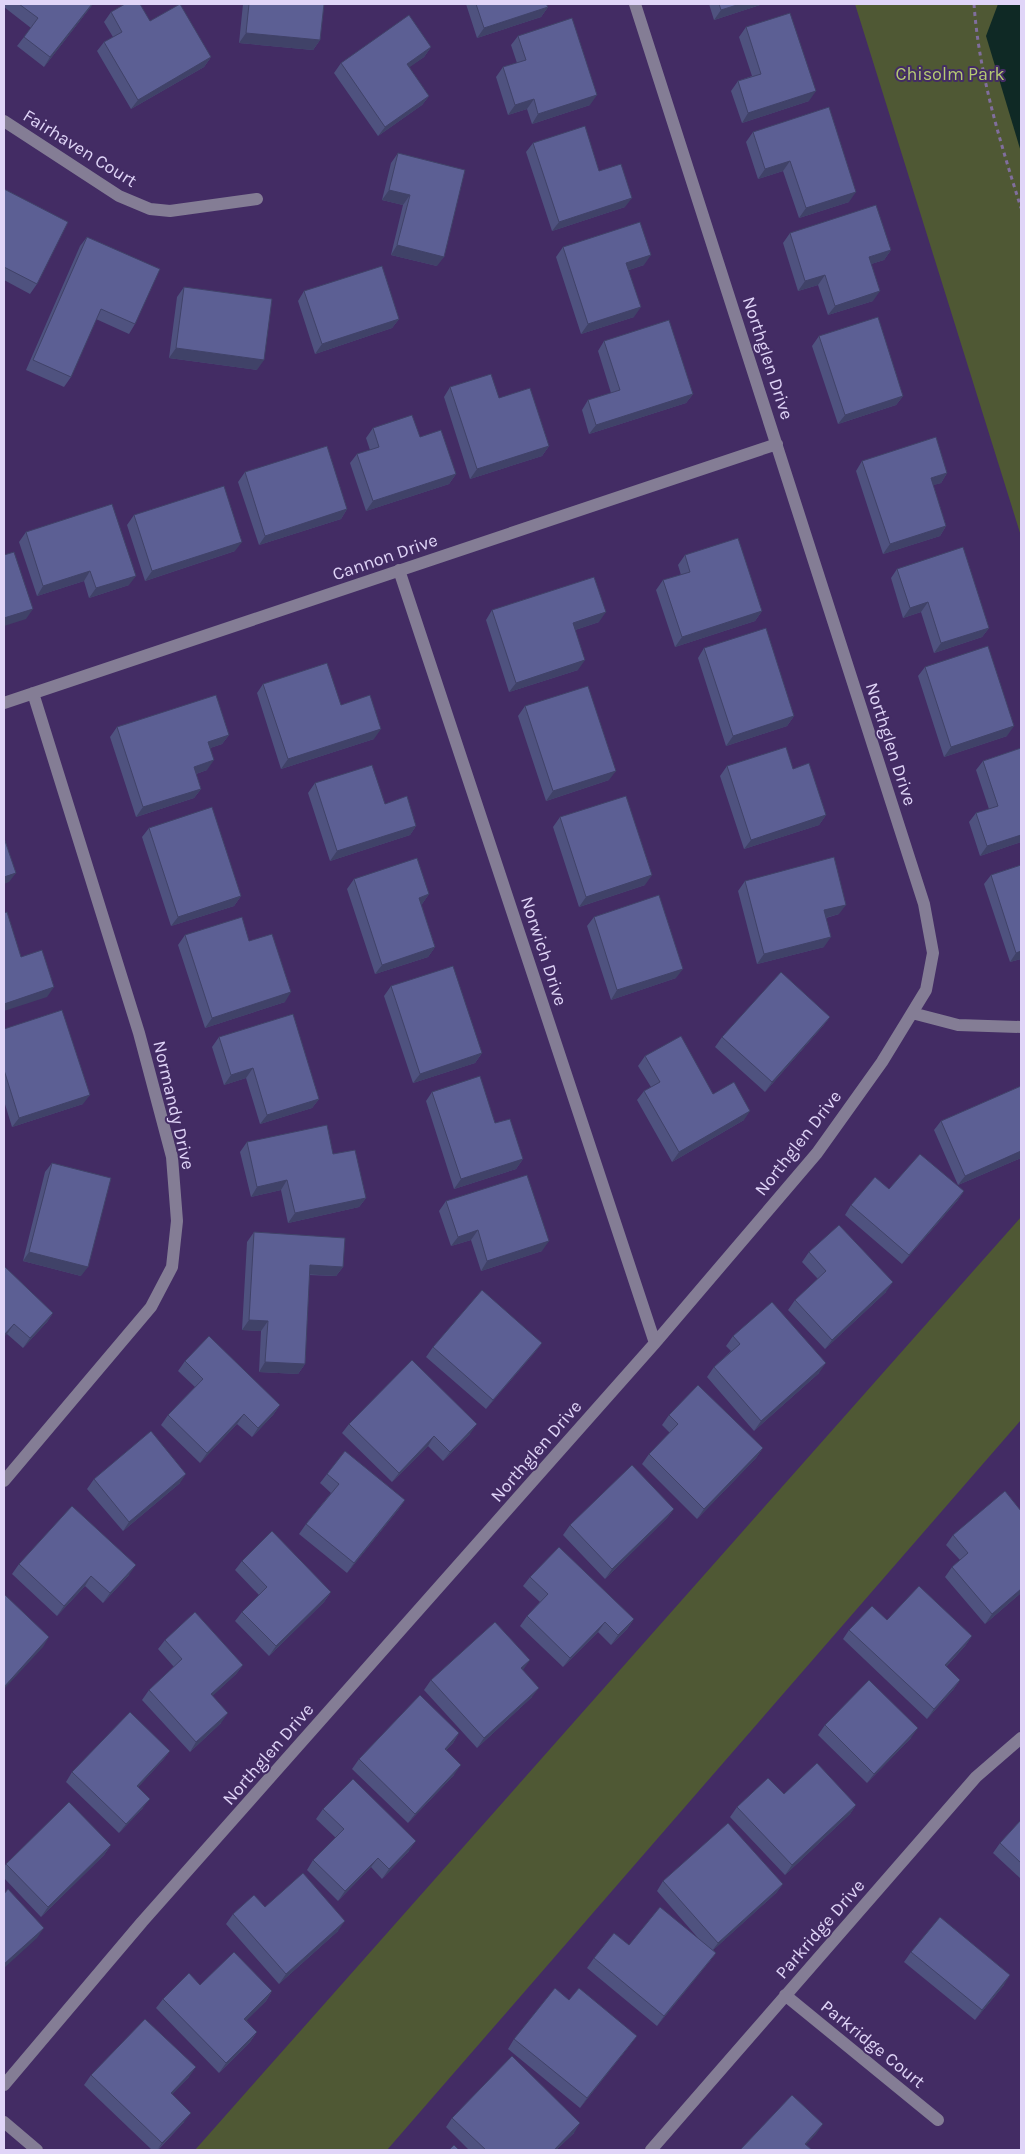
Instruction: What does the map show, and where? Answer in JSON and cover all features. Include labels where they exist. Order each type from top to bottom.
[{"type":"street","name":"Northglen Drive","points":[[4,2085],[149,1915],[655,1343],[816,1153],[882,1062],[926,990],[933,953],[924,904],[635,4]]},
{"type":"street","name":"Fairhaven Court","points":[[4,121],[119,196],[150,209],[170,211],[257,198]]},
{"type":"street","name":"Cannon Drive","points":[[4,703],[777,444]]},
{"type":"street","name":"Norwich Drive","points":[[399,570],[655,1343]]},
{"type":"street","name":"Normandy Drive","points":[[4,1481],[150,1307],[172,1267],[177,1221],[172,1157],[139,1033],[33,693]]},
{"type":"street","points":[[912,1013],[958,1025],[1021,1027]]},
{"type":"street","name":"Parkridge Drive","points":[[652,2150],[976,1777],[1021,1738]]},
{"type":"street","name":"Parkridge Court","points":[[786,1996],[938,2120]]},
{"type":"street","points":[[4,2122],[37,2150]]},
{"type":"path","points":[[974,4],[980,59],[986,86],[1021,208]]},
{"type":"green space","name":"Chisolm Park","points":[[855,4],[1021,4],[1021,536]]},
{"type":"green space","points":[[1021,1217],[1021,1420],[387,2150],[195,2150]]},
{"type":"shaded area","points":[[998,4],[1021,4],[1021,152],[986,36]]},
{"type":"building","points":[[19,4],[92,4],[50,57],[24,37],[38,18]]},
{"type":"building","points":[[125,4],[140,4],[150,21],[180,4],[211,57],[138,100],[104,42],[122,32],[111,12]]},
{"type":"building","points":[[249,4],[324,4],[320,40],[246,33]]},
{"type":"building","points":[[476,4],[546,4],[548,7],[484,28]]},
{"type":"building","points":[[719,4],[740,4],[721,10]]},
{"type":"building","points":[[790,13],[816,91],[748,113],[738,81],[761,74],[746,27]]},
{"type":"building","points":[[409,15],[431,47],[407,64],[429,96],[385,127],[341,63]]},
{"type":"building","points":[[572,18],[597,95],[538,114],[534,99],[515,105],[503,67],[526,60],[518,36]]},
{"type":"building","points":[[829,107],[856,192],[806,208],[790,161],[765,169],[753,132]]},
{"type":"building","points":[[585,126],[599,171],[621,164],[632,198],[559,222],[533,143]]},
{"type":"building","points":[[398,153],[465,170],[444,257],[397,245],[410,195],[389,190]]},
{"type":"building","points":[[4,189],[68,222],[37,284],[4,267]]},
{"type":"building","points":[[876,205],[891,250],[869,257],[880,291],[835,306],[825,275],[805,281],[790,233]]},
{"type":"building","points":[[640,222],[651,255],[626,263],[641,307],[588,324],[563,247]]},
{"type":"building","points":[[87,237],[160,269],[135,324],[101,309],[71,377],[33,360]]},
{"type":"building","points":[[382,266],[399,319],[322,344],[304,291]]},
{"type":"building","points":[[184,287],[272,299],[264,360],[176,348]]},
{"type":"building","points":[[878,317],[903,396],[845,415],[819,336]]},
{"type":"building","points":[[669,320],[693,394],[596,425],[588,400],[620,390],[604,341]]},
{"type":"building","points":[[491,374],[499,398],[530,388],[549,446],[477,469],[450,387]]},
{"type":"building","points":[[412,415],[420,437],[441,430],[456,474],[373,501],[357,454],[379,447],[373,428]]},
{"type":"building","points":[[936,437],[947,473],[931,478],[946,526],[890,544],[862,461]]},
{"type":"building","points":[[327,446],[347,509],[265,536],[245,472]]},
{"type":"building","points":[[224,486],[242,542],[152,571],[134,515]]},
{"type":"building","points":[[112,504],[136,576],[96,588],[90,571],[43,586],[26,532]]},
{"type":"building","points":[[738,538],[762,611],[682,637],[663,580],[690,572],[685,555]]},
{"type":"building","points":[[963,547],[989,628],[941,643],[928,602],[910,608],[897,569]]},
{"type":"building","points":[[14,552],[33,609],[4,618],[4,555]]},
{"type":"building","points":[[594,577],[606,612],[573,623],[585,660],[516,683],[492,610]]},
{"type":"building","points":[[766,628],[794,716],[733,736],[704,648]]},
{"type":"building","points":[[988,646],[1014,726],[951,747],[925,667]]},
{"type":"building","points":[[327,663],[341,705],[370,695],[381,729],[288,759],[263,684]]},
{"type":"building","points":[[588,686],[616,771],[553,791],[525,706]]},
{"type":"building","points":[[216,695],[229,735],[208,742],[214,760],[194,767],[201,789],[143,807],[117,727]]},
{"type":"building","points":[[786,747],[793,769],[809,763],[826,815],[751,840],[727,766]]},
{"type":"building","points":[[1021,748],[1021,835],[987,846],[976,813],[998,806],[983,761]]},
{"type":"building","points":[[372,765],[385,804],[407,796],[416,826],[337,851],[315,783]]},
{"type":"building","points":[[626,796],[652,875],[586,897],[560,817]]},
{"type":"building","points":[[212,807],[241,896],[178,917],[149,828]]},
{"type":"building","points":[[4,838],[16,873],[4,877]]},
{"type":"building","points":[[834,857],[846,905],[824,910],[831,937],[764,954],[745,881]]},
{"type":"building","points":[[417,858],[429,894],[419,898],[435,947],[382,965],[354,879]]},
{"type":"building","points":[[1021,865],[1021,951],[1016,953],[991,875]]},
{"type":"building","points":[[659,895],[683,969],[617,990],[594,917]]},
{"type":"building","points":[[7,912],[21,957],[42,950],[54,987],[4,1004],[4,913]]},
{"type":"building","points":[[242,917],[249,941],[272,934],[291,992],[212,1018],[185,935]]},
{"type":"building","points":[[453,966],[482,1053],[420,1074],[391,986]]},
{"type":"building","points":[[781,972],[830,1017],[772,1082],[722,1037]]},
{"type":"building","points":[[62,1010],[90,1095],[19,1118],[4,1070],[4,1029]]},
{"type":"building","points":[[293,1014],[319,1099],[267,1115],[253,1068],[231,1075],[219,1037]]},
{"type":"building","points":[[681,1036],[713,1094],[734,1082],[750,1111],[679,1152],[644,1091],[660,1082],[645,1056]]},
{"type":"building","points":[[480,1076],[495,1123],[510,1119],[523,1159],[461,1179],[432,1092]]},
{"type":"building","points":[[1021,1086],[1021,1151],[965,1176],[941,1121]]},
{"type":"building","points":[[327,1125],[333,1154],[355,1150],[366,1198],[295,1213],[287,1180],[257,1187],[247,1142]]},
{"type":"building","points":[[920,1154],[964,1191],[909,1255],[851,1205],[875,1177],[889,1189]]},
{"type":"building","points":[[52,1163],[111,1178],[88,1267],[29,1252]]},
{"type":"building","points":[[527,1175],[549,1241],[487,1261],[478,1230],[458,1237],[446,1201]]},
{"type":"building","points":[[839,1225],[893,1282],[832,1340],[795,1300],[826,1271],[809,1252]]},
{"type":"building","points":[[254,1232],[345,1238],[343,1267],[310,1265],[305,1364],[265,1362],[268,1321],[249,1320]]},
{"type":"building","points":[[4,1266],[53,1313],[30,1338],[14,1324],[4,1335]]},
{"type":"building","points":[[482,1290],[542,1343],[493,1400],[433,1347]]},
{"type":"building","points":[[772,1302],[826,1363],[761,1421],[714,1367],[740,1344],[733,1336]]},
{"type":"building","points":[[209,1336],[280,1405],[258,1428],[244,1414],[207,1453],[168,1415],[203,1379],[185,1361]]},
{"type":"building","points":[[412,1360],[477,1424],[450,1452],[434,1436],[399,1473],[349,1424]]},
{"type":"building","points":[[698,1385],[763,1448],[704,1509],[649,1454],[678,1424],[669,1415]]},
{"type":"building","points":[[151,1431],[186,1474],[129,1522],[94,1479]]},
{"type":"building","points":[[345,1451],[405,1500],[354,1563],[306,1524],[339,1484],[327,1474]]},
{"type":"building","points":[[632,1465],[674,1509],[612,1569],[570,1525]]},
{"type":"building","points":[[1005,1491],[1021,1511],[1021,1589],[992,1614],[952,1567],[968,1553],[953,1535]]},
{"type":"building","points":[[72,1506],[136,1565],[110,1593],[91,1576],[64,1606],[19,1564]]},
{"type":"building","points":[[272,1531],[331,1592],[276,1646],[242,1612],[267,1587],[242,1561]]},
{"type":"building","points":[[559,1547],[634,1619],[618,1635],[605,1622],[570,1658],[527,1616],[548,1594],[530,1577]]},
{"type":"building","points":[[919,1586],[972,1636],[945,1665],[960,1680],[934,1709],[849,1630],[872,1606],[887,1620]]},
{"type":"building","points":[[4,1594],[49,1637],[4,1687]]},
{"type":"building","points":[[195,1612],[243,1665],[211,1694],[228,1713],[196,1742],[149,1690],[182,1659],[165,1640]]},
{"type":"building","points":[[495,1622],[530,1660],[521,1668],[539,1688],[484,1738],[431,1680]]},
{"type":"building","points":[[869,1680],[918,1728],[874,1774],[825,1725]]},
{"type":"building","points":[[420,1695],[459,1733],[445,1749],[461,1765],[415,1814],[359,1759]]},
{"type":"building","points":[[130,1712],[170,1751],[137,1786],[150,1799],[126,1824],[72,1772]]},
{"type":"building","points":[[817,1763],[856,1805],[792,1865],[737,1807],[768,1778],[784,1794]]},
{"type":"building","points":[[353,1779],[416,1841],[389,1869],[378,1858],[345,1891],[313,1860],[344,1829],[323,1809]]},
{"type":"building","points":[[69,1802],[111,1845],[48,1907],[6,1864]]},
{"type":"building","points":[[1021,1820],[1021,1863],[1000,1843]]},
{"type":"building","points":[[728,1823],[783,1884],[718,1943],[663,1881]]},
{"type":"building","points":[[303,1873],[345,1921],[286,1974],[233,1914],[254,1895],[265,1907]]},
{"type":"building","points":[[8,1889],[44,1928],[4,1964],[4,1894]]},
{"type":"building","points":[[660,1907],[716,1953],[664,2016],[594,1958],[614,1933],[629,1945]]},
{"type":"building","points":[[940,1917],[1010,1975],[982,2010],[911,1952]]},
{"type":"building","points":[[234,1952],[272,1991],[244,2019],[257,2032],[226,2063],[163,1999],[189,1973],[200,1985]]},
{"type":"building","points":[[555,1988],[569,2000],[579,1988],[637,2036],[587,2098],[514,2039]]},
{"type":"building","points":[[145,2019],[196,2067],[171,2093],[191,2113],[162,2143],[91,2075]]},
{"type":"building","points":[[512,2056],[580,2123],[554,2150],[486,2150],[452,2118]]},
{"type":"building","points":[[792,2095],[823,2124],[805,2144],[812,2150],[740,2150]]},
{"type":"building","points":[[454,2145],[459,2150],[449,2150]]}]
